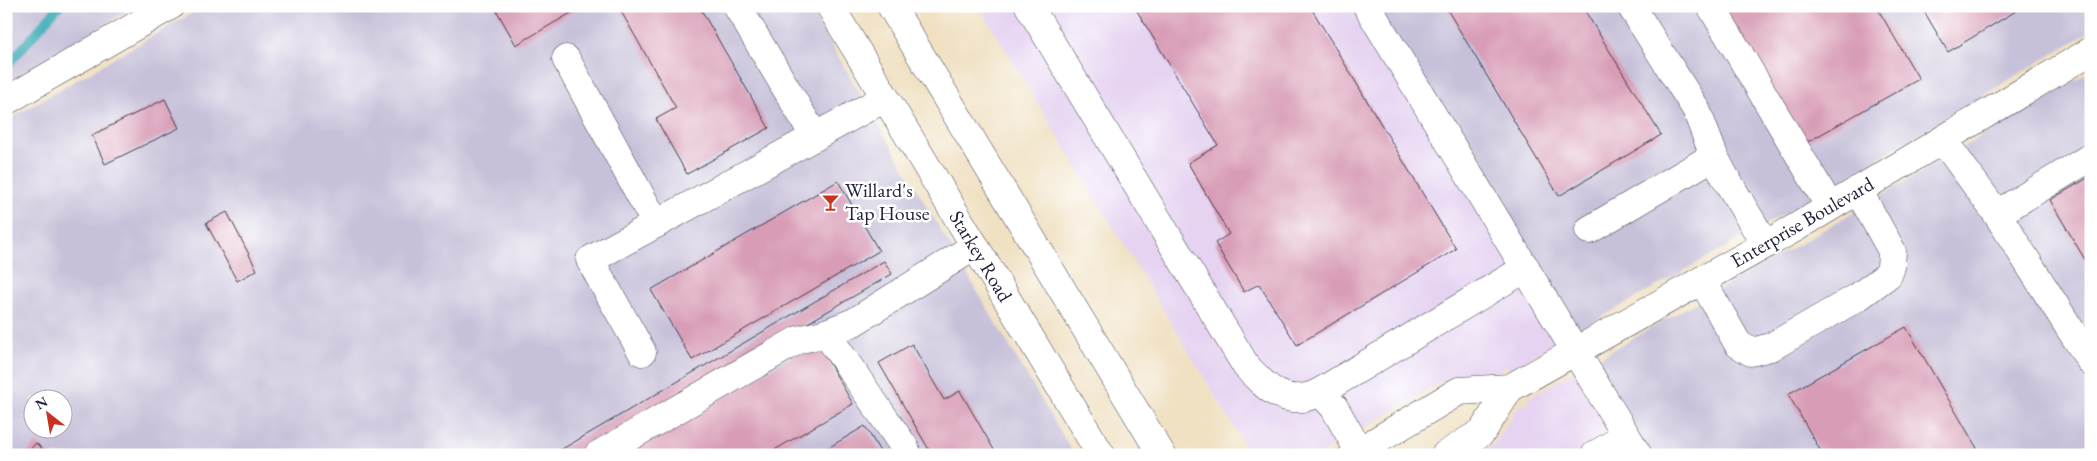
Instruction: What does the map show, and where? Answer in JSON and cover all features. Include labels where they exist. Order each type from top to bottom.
[{"type":"street","points":[[6,101],[170,6]]},
{"type":"street","points":[[737,6],[815,136]]},
{"type":"street","name":"Starkey Road","points":[[830,6],[1102,455]]},
{"type":"street","points":[[891,6],[1162,455]]},
{"type":"street","points":[[1029,6],[1246,366],[1271,391],[1290,399],[1308,398],[1526,268]]},
{"type":"street","points":[[1367,6],[1632,445],[1595,455]]},
{"type":"street","points":[[1631,6],[1696,109],[1714,156],[1725,178],[1765,244]]},
{"type":"street","points":[[1711,6],[1830,207]]},
{"type":"street","name":"Enterprise Boulevard","points":[[1356,453],[1459,391],[1510,388],[1830,207],[2091,51]]},
{"type":"street","points":[[566,59],[656,224]]},
{"type":"street","points":[[642,352],[590,260],[885,98]]},
{"type":"street","points":[[1942,140],[1997,214],[2091,362]]},
{"type":"street","points":[[1588,230],[1714,156]]},
{"type":"street","points":[[1997,214],[2091,157]]},
{"type":"street","points":[[1702,280],[1738,344],[1751,352],[1771,346],[1858,297],[1888,275],[1891,267],[1892,252],[1858,190]]},
{"type":"street","points":[[598,455],[798,340],[826,333],[854,322],[975,246]]},
{"type":"street","points":[[826,333],[905,448],[907,455]]},
{"type":"street","name":"Enterprise Boulevard","points":[[1445,455],[1482,432],[1510,388]]},
{"type":"street","points":[[1320,392],[1334,407],[1356,453]]},
{"type":"shaded area","points":[[6,6],[136,6],[6,82]]},
{"type":"shaded area","points":[[204,6],[808,6],[1074,455],[6,455],[6,121]]},
{"type":"shaded area","points":[[979,6],[1351,6],[1561,340],[1510,369],[1505,365],[1501,372],[1456,374],[1450,376],[1319,455],[1251,455]]},
{"type":"shaded area","points":[[1351,6],[2091,6],[2091,31],[1786,213],[1561,340]]},
{"type":"shaded area","points":[[2091,71],[2091,455],[1633,455],[1579,369],[1803,242]]},
{"type":"shaded area","points":[[1579,369],[1633,455],[1478,455],[1495,443],[1520,404],[1528,404],[1527,398]]},
{"type":"building","points":[[494,6],[583,6],[516,45]]},
{"type":"building","points":[[618,6],[699,6],[769,128],[687,174],[656,119],[676,108]]},
{"type":"building","points":[[1134,6],[1310,6],[1456,249],[1297,345],[1259,284],[1244,292],[1215,243],[1229,234],[1188,163],[1218,145]]},
{"type":"building","points":[[1445,6],[1582,6],[1661,135],[1559,196]]},
{"type":"building","points":[[1722,6],[1876,6],[1919,79],[1802,145]]},
{"type":"building","points":[[1921,6],[2020,6],[2021,8],[1948,52]]},
{"type":"building","points":[[165,99],[179,128],[105,164],[92,135]]},
{"type":"building","points":[[2091,176],[2091,270],[2050,200]]},
{"type":"building","points":[[838,181],[879,251],[692,360],[651,290]]},
{"type":"building","points":[[227,212],[257,270],[237,281],[206,223]]},
{"type":"building","points":[[884,261],[892,274],[580,455],[552,455]]},
{"type":"building","points":[[1906,327],[1981,455],[1823,455],[1788,394]]},
{"type":"building","points":[[817,342],[853,404],[766,455],[624,455]]},
{"type":"building","points":[[912,344],[944,400],[960,391],[997,455],[932,455],[879,363]]},
{"type":"building","points":[[865,426],[882,455],[816,455]]},
{"type":"building","points":[[36,443],[49,455],[25,455]]},
{"type":"waterway","points":[[6,67],[59,6]]},
{"type":"place","name":"Willard's Tap House","points":[[831,202]]}]
